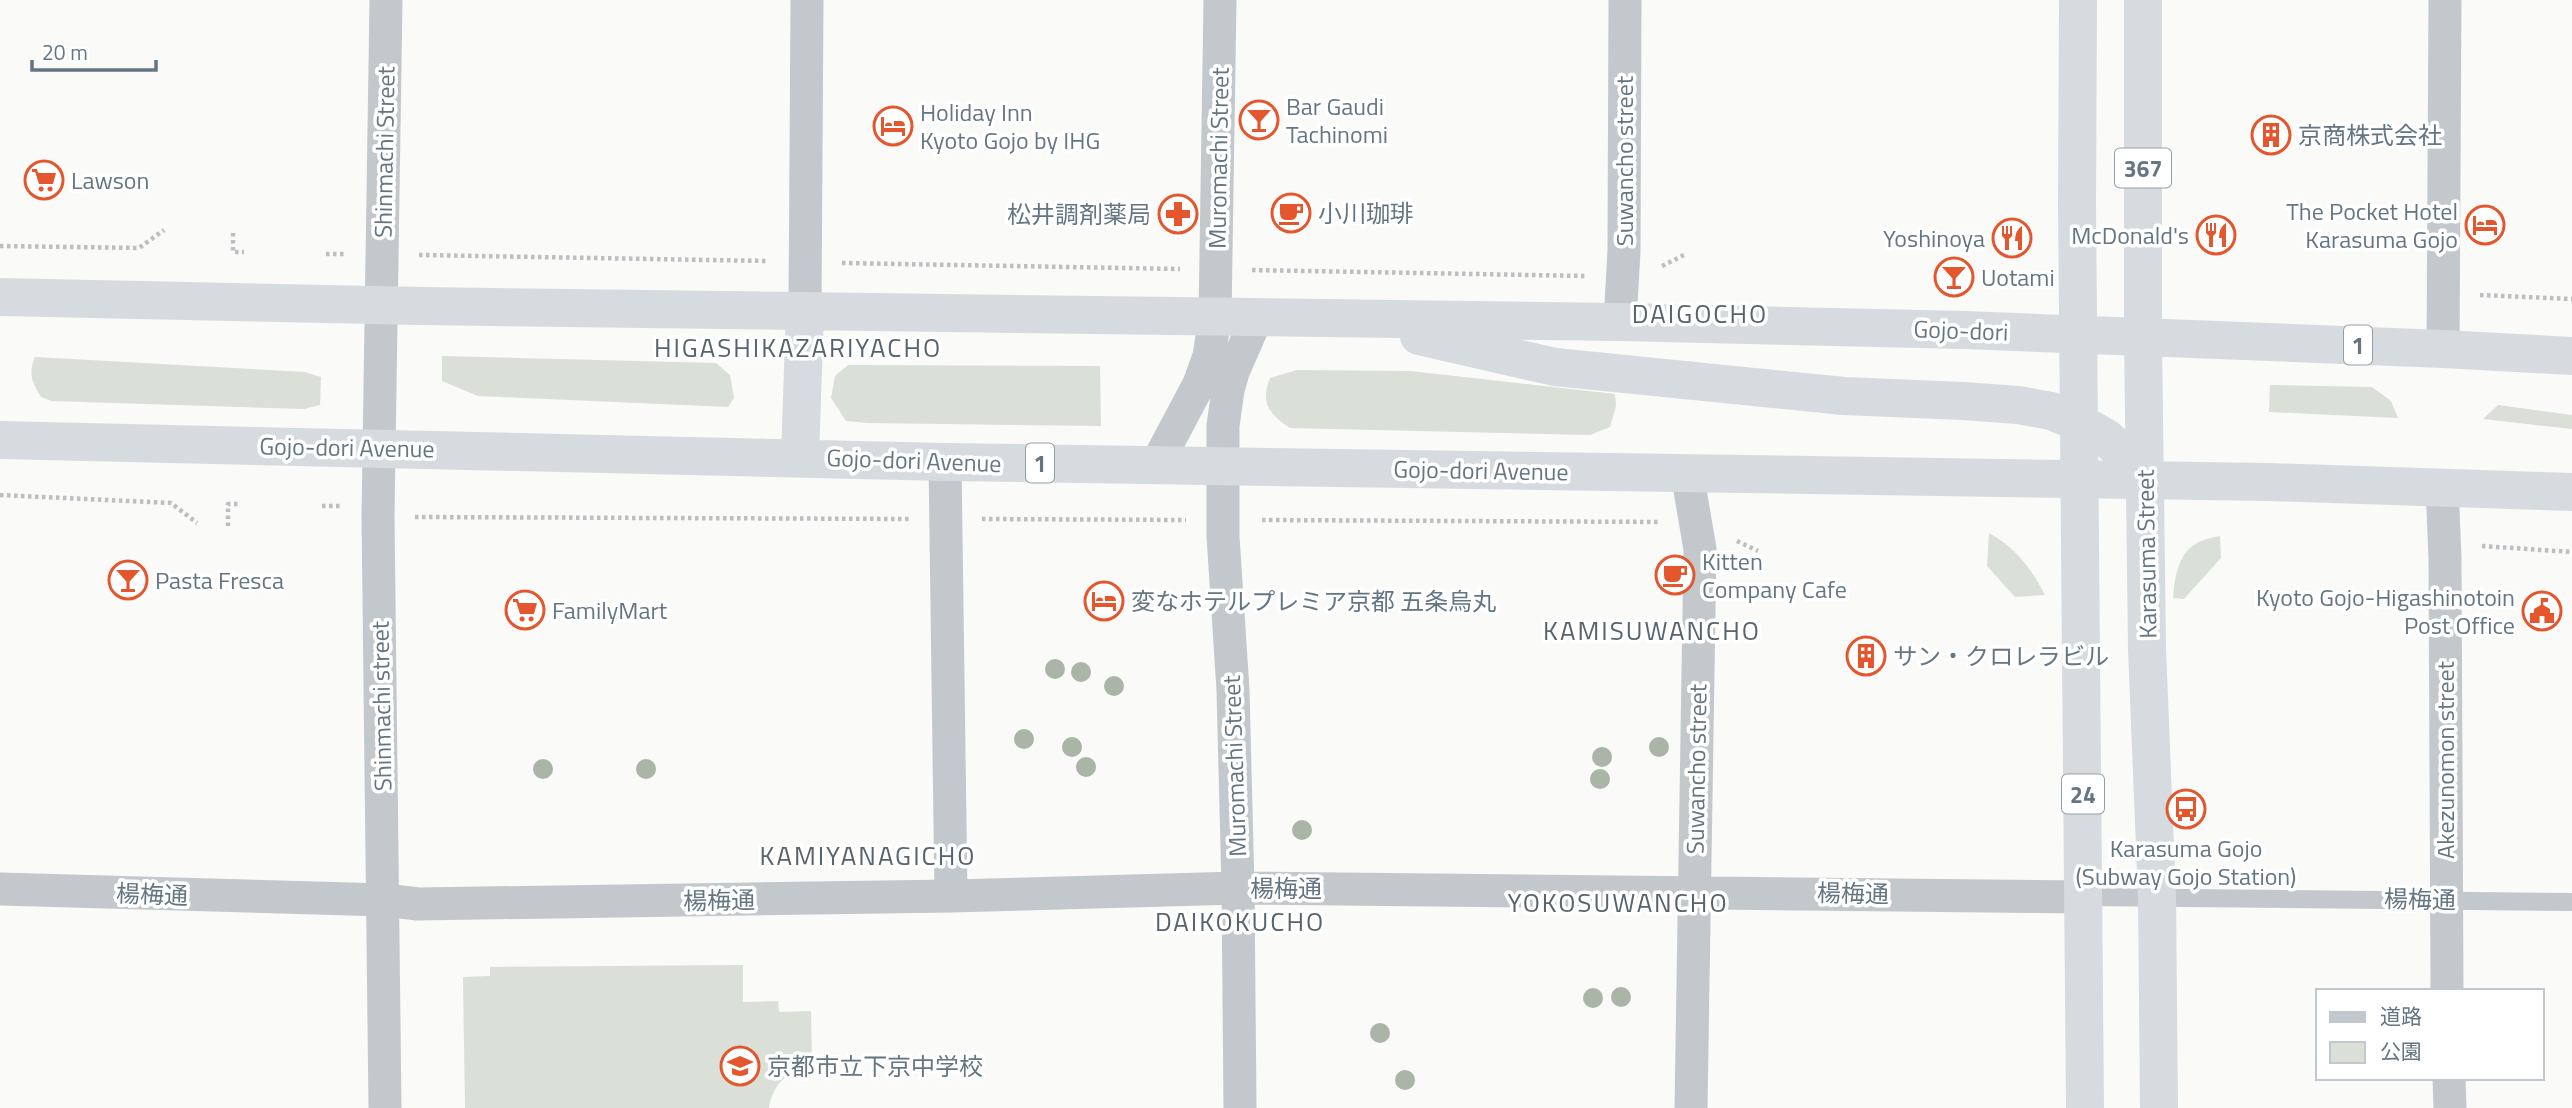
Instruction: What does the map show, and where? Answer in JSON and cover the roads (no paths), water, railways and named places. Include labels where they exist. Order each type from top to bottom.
[{"type":"highway","points":[[2078,0],[2079,335]]},
{"type":"highway","name":"Karasuma Street","points":[[2143,0],[2147,648],[2157,897],[2159,1108]]},
{"type":"highway","name":"1","points":[[0,296],[1349,320]]},
{"type":"highway","points":[[800,457],[804,311]]},
{"type":"highway","points":[[1349,320],[1555,367],[1844,396],[2018,405],[2051,411],[2105,437],[2132,460],[2145,481]]},
{"type":"highway","name":"Gojo-dori","points":[[1349,320],[1620,322],[2079,335],[2572,356]]},
{"type":"highway","name":"24","points":[[2079,335],[2085,1108]]},
{"type":"highway","name":"Gojo-dori Avenue","points":[[0,440],[945,461],[2080,480]]},
{"type":"highway","name":"1","points":[[2080,480],[2442,486],[2572,492]]},
{"type":"street","name":"Shinmachi Street","points":[[383,304],[386,0]]},
{"type":"street","points":[[804,311],[807,0]]},
{"type":"street","name":"Muromachi Street","points":[[1215,317],[1220,0]]},
{"type":"street","name":"Suwancho street","points":[[1620,322],[1625,0]]},
{"type":"street","points":[[2443,349],[2445,0]]},
{"type":"street","name":"Shinmachi street","points":[[383,304],[379,516],[385,900],[385,1108]]},
{"type":"street","points":[[1156,465],[1199,384],[1209,356],[1215,317]]},
{"type":"street","points":[[1223,466],[1223,426],[1228,390],[1257,317]]},
{"type":"street","points":[[945,461],[951,896]]},
{"type":"street","name":"Muromachi Street","points":[[1223,466],[1223,520],[1233,690],[1240,1108]]},
{"type":"street","name":"Suwancho street","points":[[1687,473],[1700,549],[1690,1108]]},
{"type":"street","name":"Akezunomon street","points":[[2442,486],[2445,545],[2447,989]]},
{"type":"street","name":"楊梅通","points":[[0,889],[385,900],[418,904],[951,896],[1238,888],[2084,897]]},
{"type":"street","points":[[2449,1080],[2450,1108]]},
{"type":"lane","name":"楊梅通","points":[[2084,897],[2572,902]]},
{"type":"place","name":"Bar Gaudi Tachinomi","points":[[1259,120]]},
{"type":"place","name":"Holiday Inn Kyoto Gojo by IHG","points":[[893,126]]},
{"type":"place","name":"京商株式会社","points":[[2271,135]]},
{"type":"place","name":"Lawson","points":[[44,180]]},
{"type":"place","name":"小川珈琲","points":[[1291,213]]},
{"type":"place","name":"松井調剤薬局","points":[[1178,214]]},
{"type":"place","name":"The Pocket Hotel Karasuma Gojo","points":[[2485,225]]},
{"type":"place","name":"McDonald's","points":[[2216,235]]},
{"type":"place","name":"Yoshinoya","points":[[2012,238]]},
{"type":"place","name":"Uotami","points":[[1954,277]]},
{"type":"place","name":"Kitten Company Cafe","points":[[1675,575]]},
{"type":"place","name":"Pasta Fresca","points":[[128,580]]},
{"type":"place","name":"変なホテルプレミア京都 五条烏丸","points":[[1104,601]]},
{"type":"place","name":"FamilyMart","points":[[525,610]]},
{"type":"place","name":"Kyoto Gojo-Higashinotoin Post Office","points":[[2542,611]]},
{"type":"place","name":"サン・クロレラビル","points":[[1866,656]]},
{"type":"place","name":"Karasuma Gojo (Subway Gojo Station)","points":[[2186,809]]},
{"type":"place","name":"京都市立下京中学校","points":[[740,1066]]},
{"type":"district","name":"DAIGOCHO","points":[[1700,313]]},
{"type":"district","name":"HIGASHIKAZARIYACHO","points":[[798,347]]},
{"type":"district","name":"KAMISUWANCHO","points":[[1652,630]]},
{"type":"district","name":"KAMIYANAGICHO","points":[[868,855]]},
{"type":"district","name":"YOKOSUWANCHO","points":[[1618,902]]},
{"type":"district","name":"DAIKOKUCHO","points":[[1240,921]]}]
